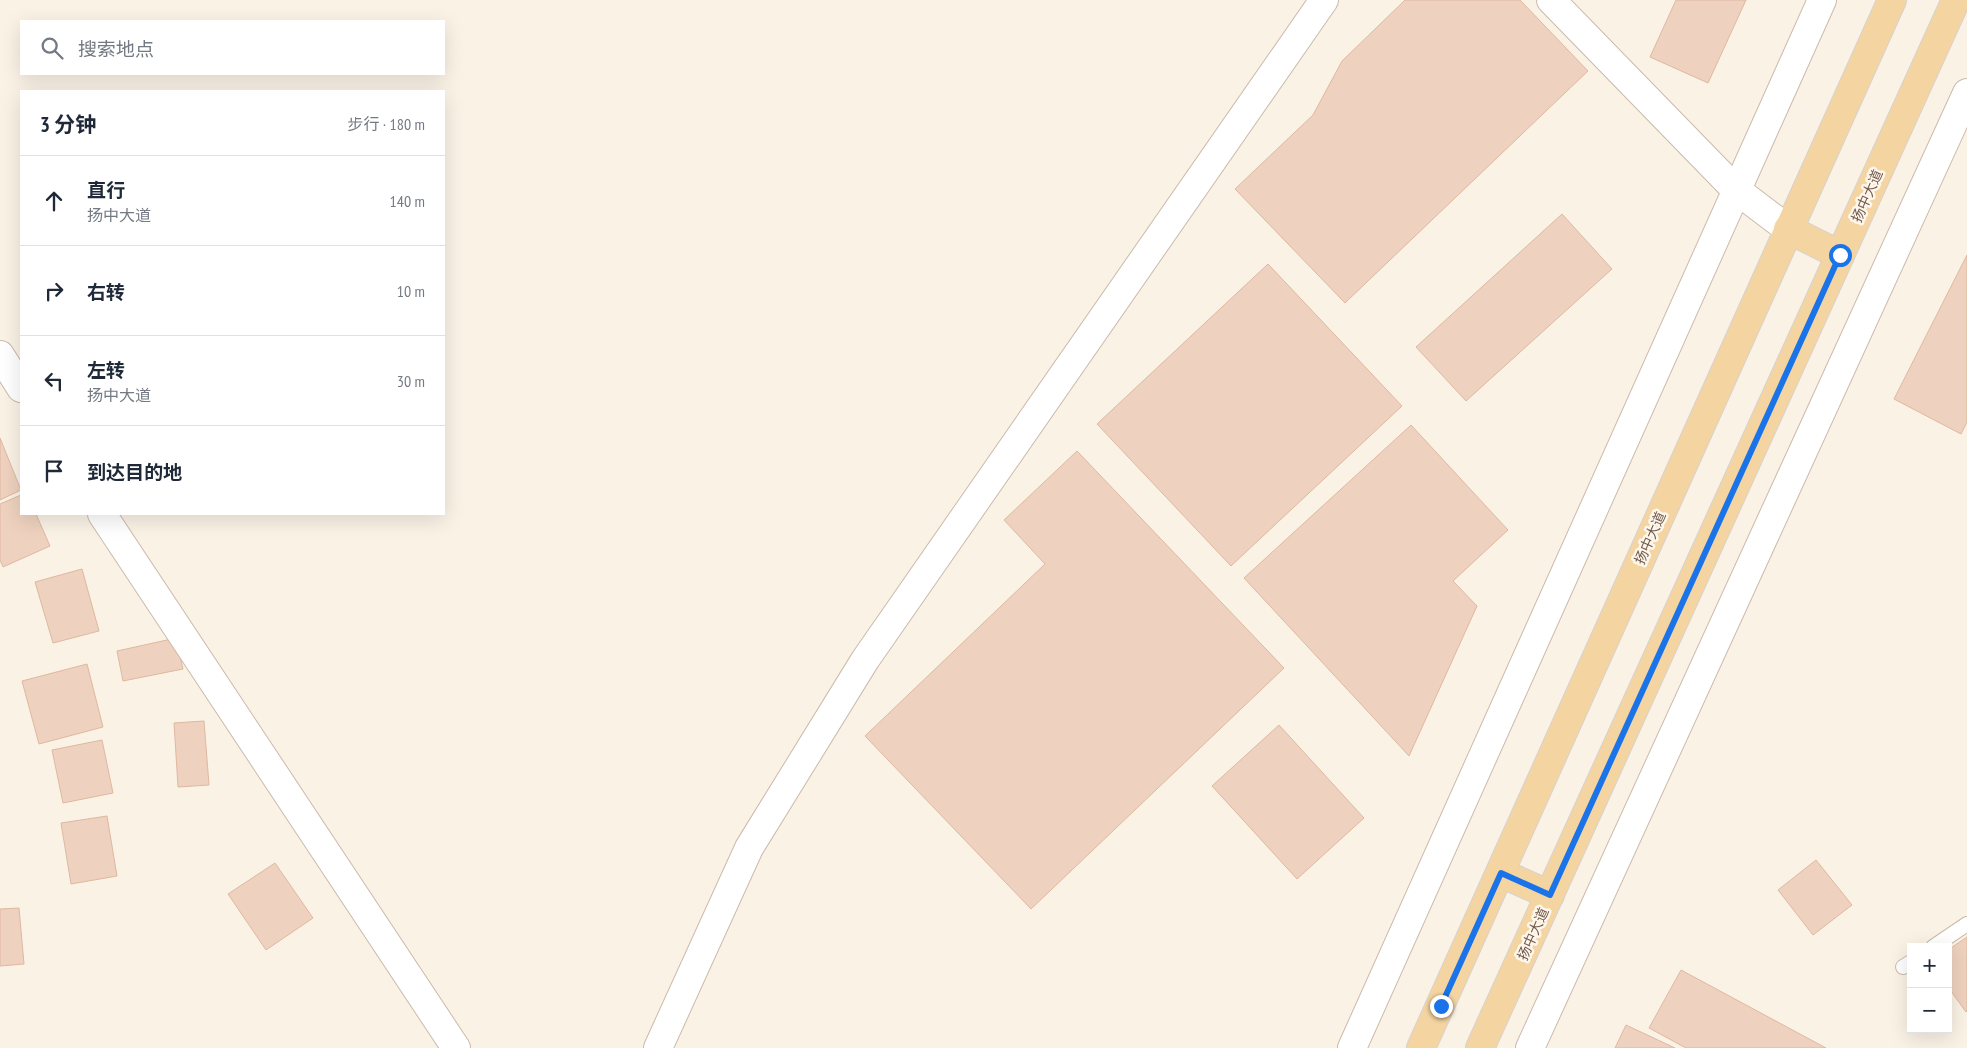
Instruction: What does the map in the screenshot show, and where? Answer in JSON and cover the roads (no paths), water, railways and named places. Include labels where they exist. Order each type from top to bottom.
[{"type":"main road","name":"扬中大道","points":[[1421,1048],[1892,0]]},
{"type":"main road","name":"扬中大道","points":[[1480,1048],[1956,0]]},
{"type":"main road","points":[[1788,229],[1840,255]]},
{"type":"main road","points":[[1501,873],[1550,895]]},
{"type":"street","points":[[658,1048],[749,848],[865,660],[1324,0]]},
{"type":"street","points":[[1552,0],[1735,189],[1788,229]]},
{"type":"street","points":[[1352,1048],[1735,189],[1822,0]]},
{"type":"street","points":[[1530,1048],[1967,94]]},
{"type":"street","points":[[0,355],[20,386]]},
{"type":"street","points":[[103,515],[456,1048]]},
{"type":"lane","points":[[1939,943],[1967,924]]}]
